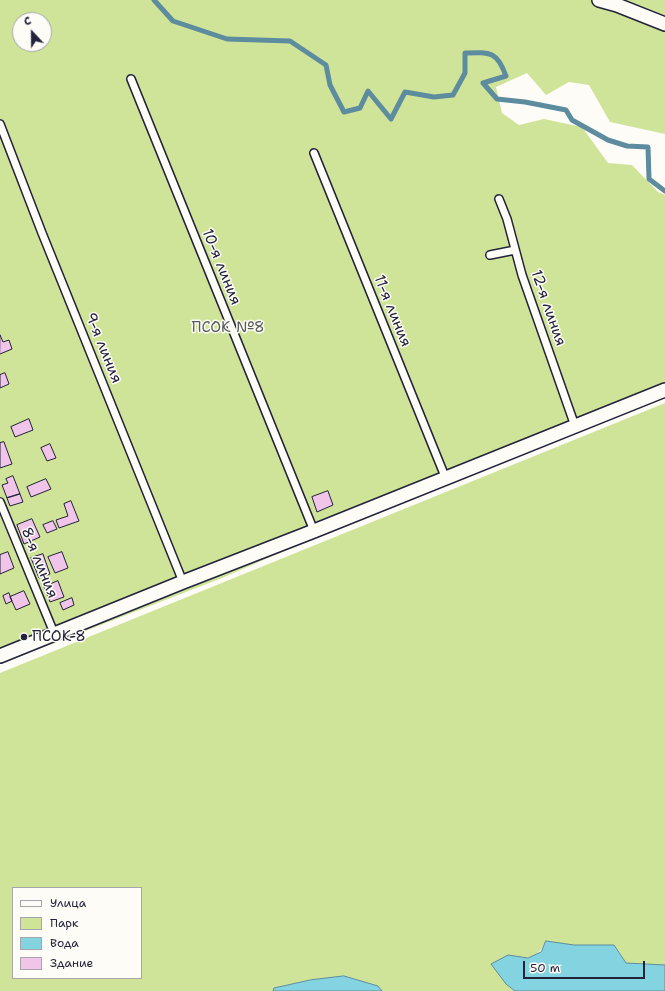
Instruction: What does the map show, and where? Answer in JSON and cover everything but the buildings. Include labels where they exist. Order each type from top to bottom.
[{"type":"street","points":[[600,0],[616,2],[665,24]]},
{"type":"street","points":[[0,656],[54,633],[446,479],[665,390]]},
{"type":"lane","name":"10-я линия","points":[[131,79],[314,531]]},
{"type":"lane","name":"9-я линия","points":[[0,124],[42,233],[183,582]]},
{"type":"lane","name":"11-я линия","points":[[314,153],[446,479]]},
{"type":"lane","name":"12-я линия","points":[[499,199],[507,219],[522,275],[575,426]]},
{"type":"lane","points":[[490,255],[515,250]]},
{"type":"lane","name":"8-я линия","points":[[0,502],[54,633]]},
{"type":"green space","name":"ПСОК №8","points":[[0,0],[665,0],[665,134],[610,122],[589,85],[569,82],[546,95],[527,73],[496,87],[502,113],[519,125],[544,119],[582,127],[608,163],[632,165],[658,192],[665,195],[665,396],[527,446],[222,578],[0,664]]},
{"type":"green space","points":[[665,403],[665,965],[626,963],[614,945],[574,945],[546,941],[539,952],[531,957],[526,958],[508,955],[506,984],[515,991],[382,991],[378,986],[310,980],[275,988],[273,991],[0,991],[0,673]]},
{"type":"water","points":[[546,941],[574,945],[614,945],[626,963],[665,965],[665,991],[515,991],[506,984],[491,964],[508,955],[528,958],[541,952]]},
{"type":"water","points":[[344,976],[378,986],[382,991],[273,991],[274,988],[310,980]]},
{"type":"waterway","points":[[154,0],[173,21],[227,39],[290,41],[326,65],[330,85],[344,112],[360,108],[368,91],[391,119],[405,92],[434,97],[453,95],[465,73],[465,53],[487,53],[496,57],[506,76],[483,83],[497,99],[525,102],[566,110],[572,120],[608,140],[627,146],[648,147],[649,179],[665,191]]},
{"type":"place","name":"ПСОК-8","points":[[24,637]]}]
